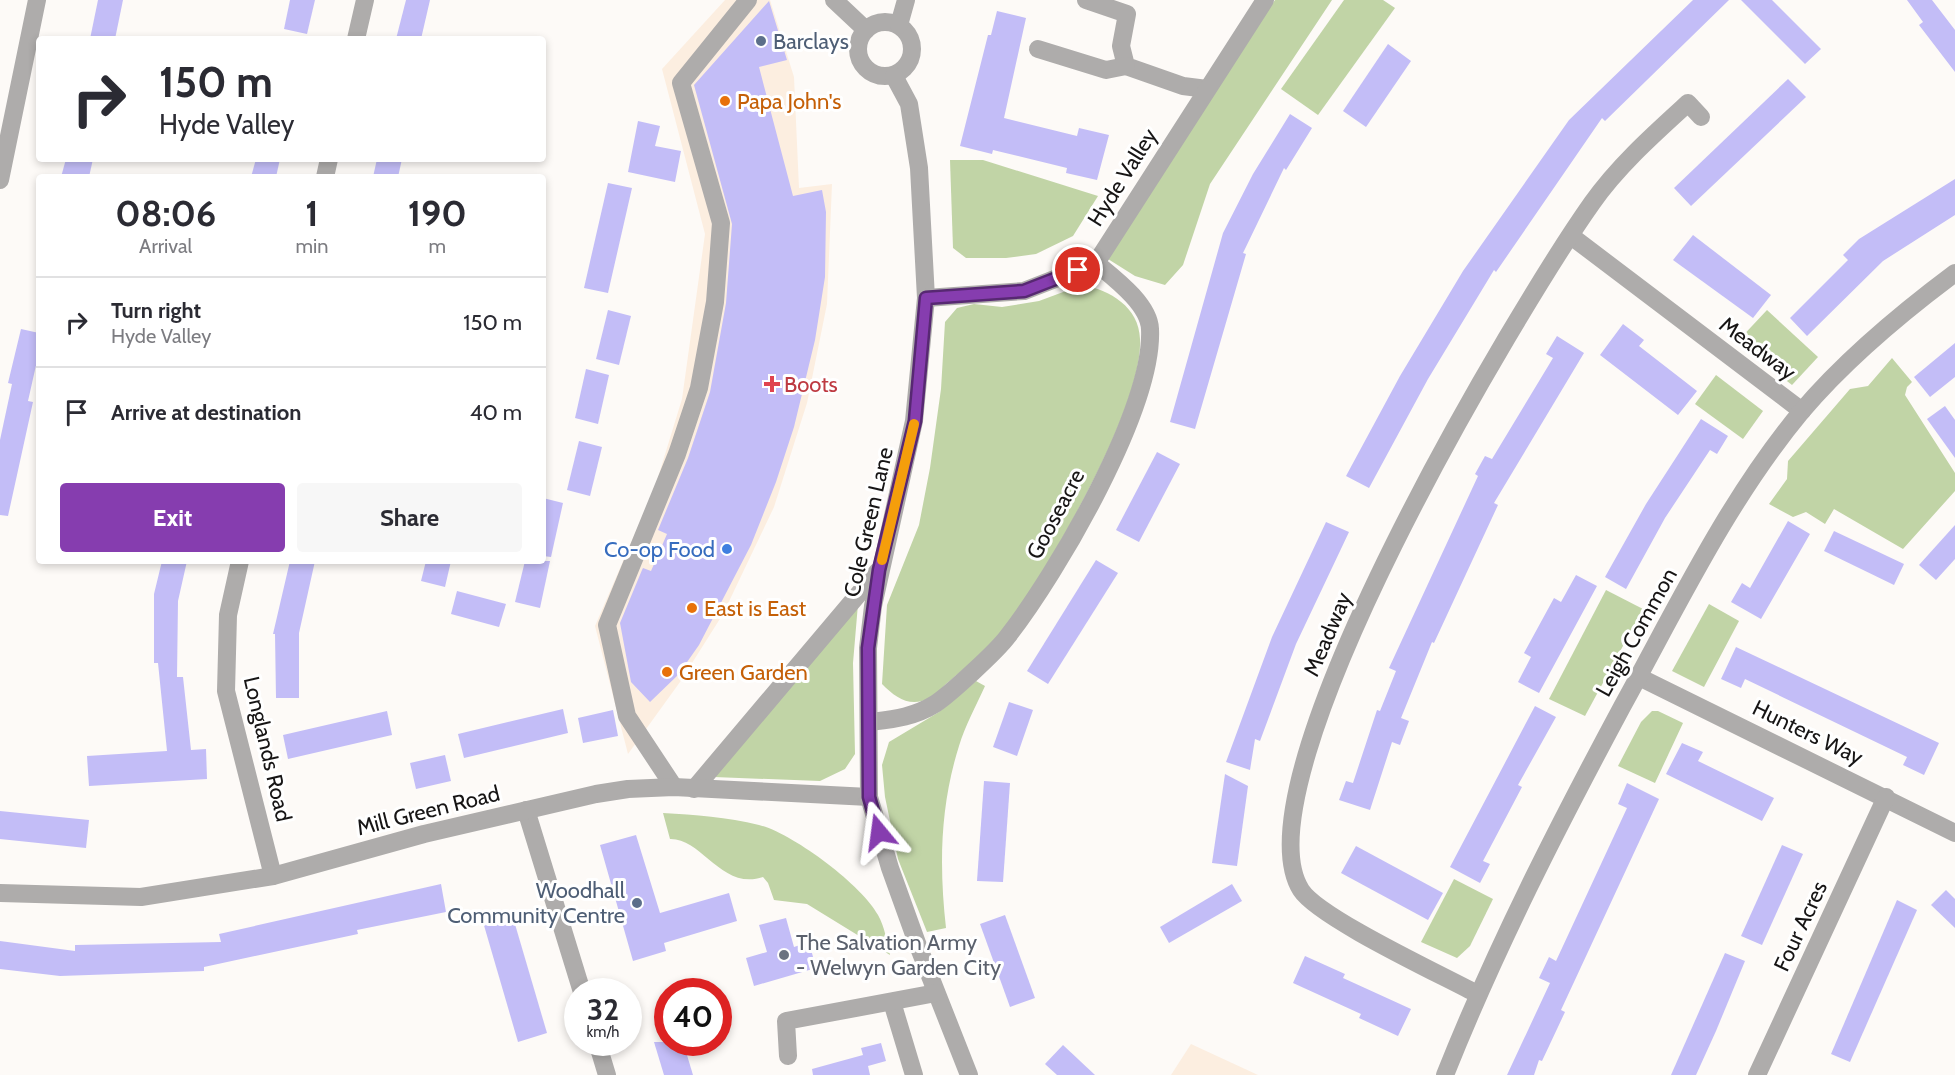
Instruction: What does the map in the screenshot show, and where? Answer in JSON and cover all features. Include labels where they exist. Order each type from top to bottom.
[{"type":"street","points":[[0,180],[37,0]]},
{"type":"street","points":[[357,36],[365,0]]},
{"type":"street","points":[[674,787],[627,716],[607,625],[677,454],[699,388],[715,302],[721,223],[681,83],[748,0]]},
{"type":"street","points":[[834,0],[866,30]]},
{"type":"street","points":[[899,25],[906,0]]},
{"type":"street","points":[[1086,0],[1127,14],[1121,46],[1126,66]]},
{"type":"street","name":"Hyde Valley","points":[[926,298],[1024,291],[1096,263],[1265,0]]},
{"type":"street","points":[[882,22],[899,25],[912,41],[913,52],[910,62],[894,76],[878,76],[864,67],[858,52],[861,36],[866,30],[882,22]]},
{"type":"street","points":[[1038,49],[1106,70],[1126,66],[1184,86],[1207,89]]},
{"type":"street","name":"Cole Green Lane","points":[[894,76],[909,104],[919,168],[926,298],[915,421],[879,570],[868,648],[869,797],[890,868],[969,1075]]},
{"type":"street","name":"Meadway","points":[[1477,994],[1329,915],[1301,891],[1289,855],[1295,796],[1335,675],[1402,525],[1484,375],[1593,201],[1650,136],[1688,103],[1701,117]]},
{"type":"street","name":"Meadway","points":[[1570,236],[1802,411]]},
{"type":"street","name":"Gooseacre","points":[[870,722],[906,718],[938,702],[1007,638],[1065,553],[1118,445],[1144,378],[1150,326],[1132,292],[1096,263]]},
{"type":"street","name":"Leigh Common","points":[[1445,1075],[1477,994],[1529,884],[1724,520],[1802,411],[1858,354],[1919,300],[1955,273]]},
{"type":"street","name":"Longlands Road","points":[[239,564],[228,615],[225,691],[273,876]]},
{"type":"street","points":[[694,789],[879,570]]},
{"type":"street","name":"Hunters Way","points":[[1639,677],[1955,833]]},
{"type":"street","name":"Mill Green Road","points":[[0,893],[141,897],[273,876],[424,834],[607,792],[674,787],[869,797]]},
{"type":"street","name":"Four Acres","points":[[1757,1075],[1886,797]]},
{"type":"street","points":[[526,810],[578,978]]},
{"type":"street","points":[[788,1056],[786,1021],[936,993]]},
{"type":"street","points":[[892,1002],[914,1075]]},
{"type":"street","points":[[601,1056],[607,1075]]},
{"type":"shaded area","points":[[725,0],[770,0],[794,77],[799,188],[832,184],[827,304],[807,403],[774,507],[723,614],[680,682],[628,754],[595,626],[655,487],[682,399],[705,234],[662,69]]},
{"type":"shaded area","points":[[1191,1044],[1258,1075],[1171,1075]]},
{"type":"green space","points":[[1275,0],[1332,0],[1210,184],[1183,265],[1165,285],[1135,276],[1108,259]]},
{"type":"green space","points":[[1344,0],[1383,0],[1395,8],[1318,115],[1281,89]]},
{"type":"green space","points":[[950,160],[983,160],[1098,196],[1073,236],[1036,254],[1006,258],[966,258],[953,248]]},
{"type":"green space","points":[[1082,285],[1103,291],[1129,309],[1138,328],[1140,339],[1137,370],[1107,452],[1060,542],[1012,618],[992,644],[930,698],[916,702],[904,700],[882,684],[887,605],[919,525],[941,389],[945,322],[957,308],[974,304],[1002,307],[1039,301]]},
{"type":"green space","points":[[1767,310],[1818,357],[1792,385],[1737,342]]},
{"type":"green space","points":[[1892,358],[1912,382],[1907,387],[1905,395],[1955,473],[1955,491],[1903,549],[1834,509],[1825,524],[1806,512],[1793,517],[1769,504],[1787,479],[1788,461],[1850,389],[1868,386]]},
{"type":"green space","points":[[1716,375],[1763,411],[1743,439],[1695,404]]},
{"type":"green space","points":[[1606,590],[1643,609],[1585,716],[1549,699]]},
{"type":"green space","points":[[858,604],[853,663],[855,754],[845,769],[820,781],[714,777]]},
{"type":"green space","points":[[1709,604],[1739,621],[1704,687],[1672,671]]},
{"type":"green space","points":[[976,681],[985,686],[959,746],[945,814],[942,882],[946,928],[927,932],[898,859],[885,797],[882,765],[889,742],[939,712]]},
{"type":"green space","points":[[1652,711],[1658,711],[1683,723],[1655,783],[1618,766],[1641,722]]},
{"type":"green space","points":[[663,813],[723,818],[759,825],[807,849],[842,875],[870,903],[886,935],[890,955],[807,904],[774,900],[768,883],[763,877],[749,879],[736,877],[724,871],[692,846],[670,839]]},
{"type":"green space","points":[[1454,879],[1493,899],[1470,946],[1457,958],[1421,942]]},
{"type":"building","points":[[98,0],[123,0],[116,36],[91,36]]},
{"type":"building","points":[[290,0],[315,0],[307,34],[284,29]]},
{"type":"building","points":[[406,0],[430,0],[422,36],[397,36]]},
{"type":"building","points":[[1693,0],[1729,0],[1605,121],[1602,118],[1496,272],[1494,270],[1428,379],[1369,488],[1346,476],[1400,376],[1463,271],[1569,120]]},
{"type":"building","points":[[1741,0],[1772,0],[1821,49],[1805,64]]},
{"type":"building","points":[[1907,0],[1932,0],[1955,30],[1955,72],[1919,25],[1923,22]]},
{"type":"building","points":[[769,1],[787,60],[759,67],[793,196],[822,190],[826,212],[825,277],[815,340],[794,427],[776,482],[751,545],[699,645],[678,675],[650,702],[631,682],[620,623],[643,568],[651,571],[667,534],[658,530],[688,458],[710,392],[726,303],[732,224],[694,85]]},
{"type":"building","points":[[997,11],[1026,18],[1004,118],[1077,136],[1079,128],[1109,135],[1097,180],[1066,173],[1067,168],[993,150],[992,154],[960,146],[988,35],[991,35]]},
{"type":"building","points":[[1388,44],[1411,61],[1366,127],[1343,111]]},
{"type":"building","points":[[1788,79],[1806,97],[1691,206],[1674,188]]},
{"type":"building","points":[[1290,114],[1312,128],[1286,170],[1284,168],[1243,253],[1246,254],[1195,429],[1170,422],[1223,233],[1253,174]]},
{"type":"building","points":[[638,121],[660,126],[655,146],[681,151],[675,182],[628,172]]},
{"type":"building","points":[[65,162],[92,162],[90,174],[62,174]]},
{"type":"building","points":[[255,162],[279,162],[277,174],[252,174]]},
{"type":"building","points":[[376,162],[401,162],[399,174],[374,174]]},
{"type":"building","points":[[1955,179],[1955,215],[1883,261],[1807,336],[1790,318],[1848,260],[1843,255],[1859,239]]},
{"type":"building","points":[[608,183],[632,188],[608,293],[584,288]]},
{"type":"building","points":[[1693,235],[1771,295],[1753,318],[1673,260]]},
{"type":"building","points":[[608,310],[631,316],[619,365],[596,359]]},
{"type":"building","points":[[1623,324],[1644,340],[1639,346],[1697,391],[1678,415],[1600,355]]},
{"type":"building","points":[[21,329],[36,332],[36,365],[28,401],[33,402],[8,516],[0,515],[0,440],[12,384],[8,383]]},
{"type":"building","points":[[1557,336],[1584,353],[1494,503],[1498,505],[1434,643],[1432,642],[1401,718],[1409,721],[1400,745],[1392,742],[1370,810],[1339,800],[1346,781],[1353,783],[1377,710],[1380,711],[1396,671],[1389,668],[1478,476],[1475,474],[1485,456],[1492,459],[1553,358],[1546,354]]},
{"type":"building","points":[[1955,343],[1955,377],[1930,397],[1914,377]]},
{"type":"building","points":[[586,369],[609,375],[598,424],[575,418]]},
{"type":"building","points":[[1945,406],[1955,420],[1955,458],[1927,419]]},
{"type":"building","points":[[1701,419],[1728,436],[1717,454],[1710,450],[1665,518],[1626,589],[1605,577],[1646,504]]},
{"type":"building","points":[[579,441],[602,447],[590,496],[567,490]]},
{"type":"building","points":[[1157,452],[1180,464],[1139,542],[1116,530]]},
{"type":"building","points":[[546,499],[563,503],[551,557],[546,556]]},
{"type":"building","points":[[1788,521],[1810,534],[1761,619],[1731,602],[1742,583],[1750,588]]},
{"type":"building","points":[[1326,522],[1349,532],[1296,644],[1260,741],[1255,739],[1250,770],[1226,762],[1272,637]]},
{"type":"building","points":[[1955,525],[1955,559],[1936,580],[1919,565]]},
{"type":"building","points":[[1834,531],[1904,564],[1894,585],[1824,551]]},
{"type":"building","points":[[1096,560],[1118,573],[1048,684],[1027,671]]},
{"type":"building","points":[[546,561],[550,561],[540,608],[515,602],[524,564],[546,564]]},
{"type":"building","points":[[161,564],[186,564],[178,601],[177,677],[183,677],[191,750],[206,749],[207,779],[89,786],[87,756],[167,751],[158,663],[154,663],[154,594]]},
{"type":"building","points":[[289,564],[314,564],[299,633],[299,698],[276,698],[275,634],[273,634]]},
{"type":"building","points":[[425,564],[450,564],[445,587],[421,581]]},
{"type":"building","points":[[1576,575],[1597,586],[1539,693],[1518,682],[1531,657],[1524,653],[1554,598],[1561,602]]},
{"type":"building","points":[[457,591],[506,604],[499,627],[451,614]]},
{"type":"building","points":[[1736,647],[1939,743],[1924,775],[1903,765],[1907,757],[1745,679],[1741,688],[1721,679]]},
{"type":"building","points":[[1009,702],[1033,710],[1017,756],[993,747]]},
{"type":"building","points":[[1535,706],[1556,717],[1518,785],[1522,787],[1483,861],[1490,864],[1480,883],[1450,867]]},
{"type":"building","points":[[563,709],[568,733],[464,758],[458,734]]},
{"type":"building","points":[[613,710],[618,736],[583,743],[578,718]]},
{"type":"building","points":[[387,711],[392,735],[288,759],[283,735]]},
{"type":"building","points":[[1682,743],[1703,752],[1698,761],[1774,798],[1762,821],[1666,774]]},
{"type":"building","points":[[445,755],[451,781],[416,789],[410,763]]},
{"type":"building","points":[[1225,774],[1248,786],[1237,866],[1212,863]]},
{"type":"building","points":[[984,781],[1010,783],[1003,882],[977,881]]},
{"type":"building","points":[[1627,783],[1659,799],[1561,1010],[1565,1012],[1542,1061],[1539,1060],[1534,1075],[1507,1075],[1550,983],[1539,978],[1549,957],[1556,961],[1627,808],[1618,804]]},
{"type":"building","points":[[0,811],[89,820],[86,848],[0,839]]},
{"type":"building","name":"Woodhall Community Centre","points":[[636,835],[660,913],[729,893],[737,921],[664,943],[666,951],[633,961],[600,845]]},
{"type":"building","points":[[1782,845],[1803,854],[1762,945],[1741,936]]},
{"type":"building","points":[[1356,846],[1443,893],[1428,920],[1341,873]]},
{"type":"building","points":[[441,884],[446,912],[357,930],[358,934],[204,967],[204,971],[60,976],[0,969],[0,941],[75,951],[75,945],[221,942],[219,934]]},
{"type":"building","points":[[1232,884],[1242,901],[1169,943],[1160,927]]},
{"type":"building","points":[[1946,890],[1955,899],[1955,928],[1931,905]]},
{"type":"building","points":[[1897,900],[1917,910],[1850,1062],[1831,1054]]},
{"type":"building","points":[[512,914],[547,1033],[518,1042],[483,922]]},
{"type":"building","points":[[1005,915],[1035,998],[1010,1007],[980,924]]},
{"type":"building","name":"The Salvation Army - Welwyn Garden City","points":[[786,918],[794,947],[809,942],[816,968],[754,986],[746,958],[767,952],[759,925]]},
{"type":"building","points":[[1725,953],[1745,961],[1716,1031],[1696,1075],[1671,1075]]},
{"type":"building","points":[[1305,956],[1345,974],[1343,978],[1411,1009],[1398,1036],[1359,1018],[1361,1014],[1293,983]]},
{"type":"building","points":[[881,1043],[886,1061],[868,1066],[870,1075],[813,1075],[812,1069],[863,1055],[861,1048]]},
{"type":"building","points":[[1063,1045],[1095,1075],[1057,1075],[1045,1064]]},
{"type":"building","points":[[658,1056],[687,1056],[693,1075],[664,1075]]},
{"type":"slow traffic","points":[[882,560],[914,424]]},
{"type":"place","name":"Barclays","points":[[761,41]]},
{"type":"place","name":"Papa John's","points":[[725,101]]},
{"type":"place","name":"Boots","points":[[772,384]]},
{"type":"place","name":"Co-op Food","points":[[727,549]]},
{"type":"place","name":"East is East","points":[[692,608]]},
{"type":"place","name":"Green Garden","points":[[667,672]]},
{"type":"place","name":"Woodhall Community Centre","points":[[637,903]]},
{"type":"place","name":"The Salvation Army - Welwyn Garden City","points":[[784,955]]},
{"type":"route","points":[[879,832],[869,797],[868,648],[879,570],[915,421],[926,298],[1024,291],[1078,270]]}]
